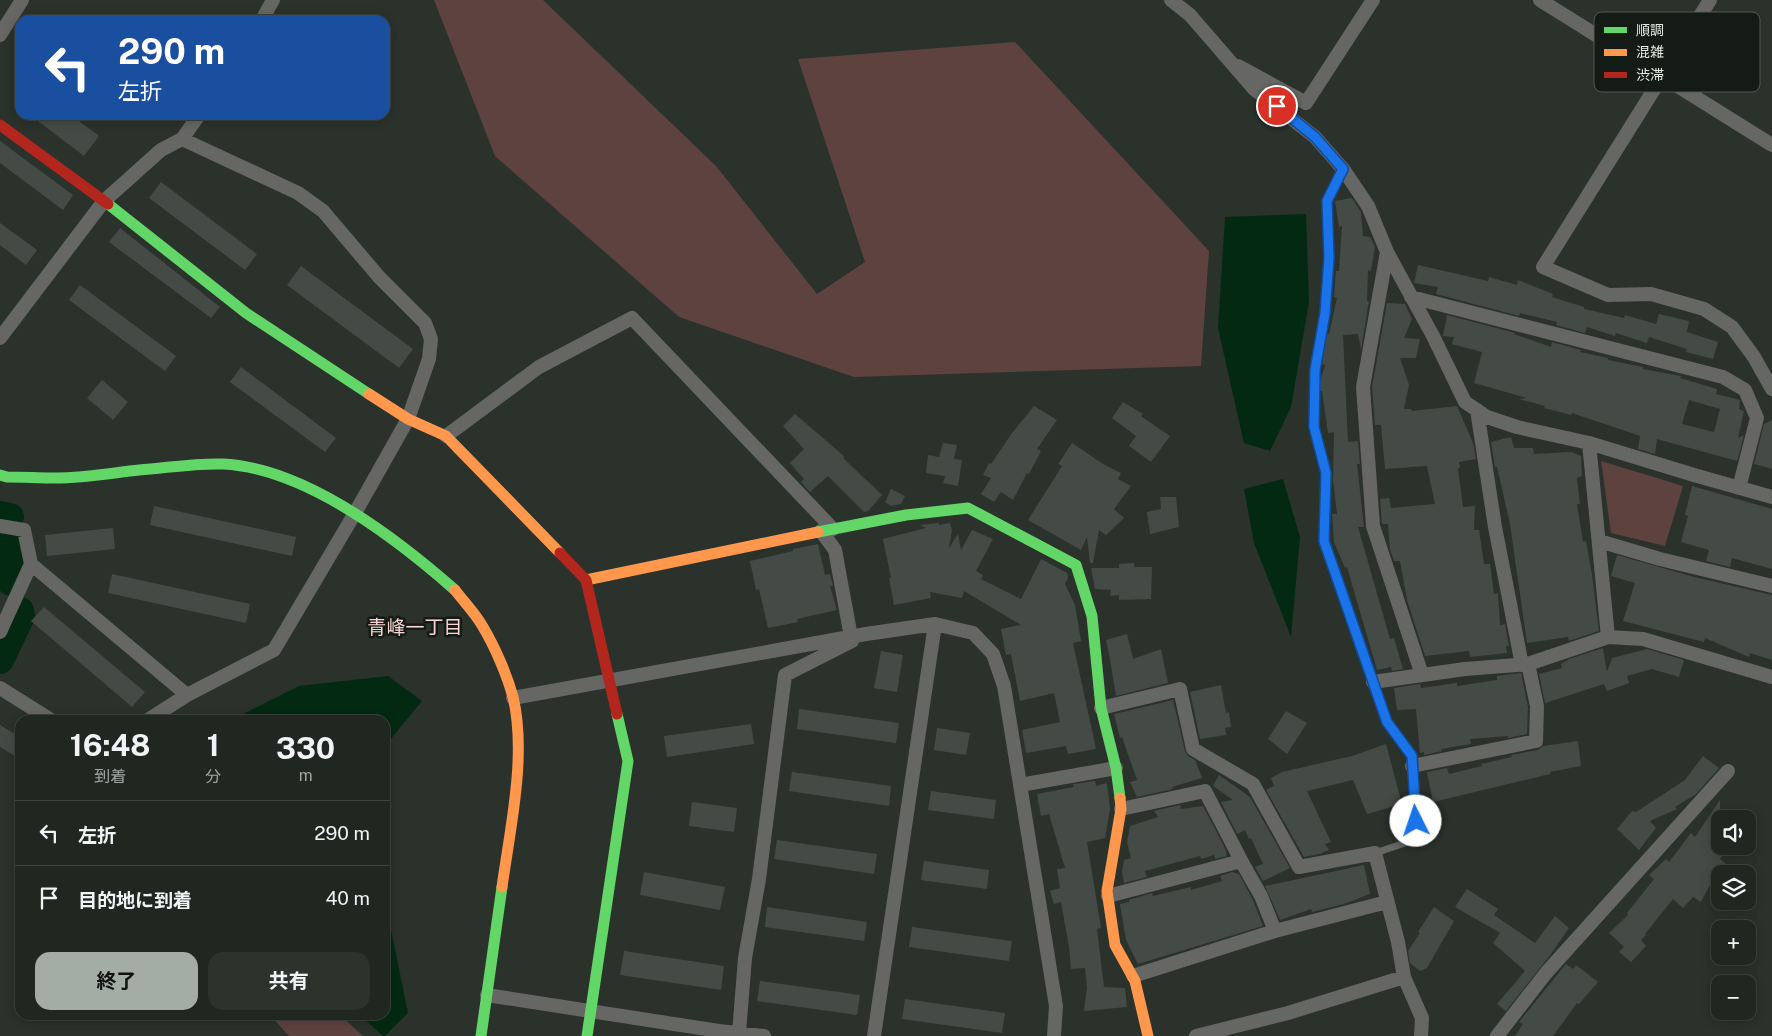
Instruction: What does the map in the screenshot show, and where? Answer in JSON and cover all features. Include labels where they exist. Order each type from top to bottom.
[{"type":"street","points":[[0,35],[22,0]]},
{"type":"street","points":[[264,15],[272,0]]},
{"type":"street","points":[[1171,0],[1190,15],[1254,89],[1315,137],[1343,169],[1368,206],[1387,252],[1465,402],[1487,417],[1517,427],[1589,443],[1772,497]]},
{"type":"street","points":[[1231,62],[1306,103],[1373,0]]},
{"type":"street","points":[[1540,0],[1594,34]]},
{"type":"street","points":[[1702,12],[1710,0]]},
{"type":"street","points":[[1652,92],[1543,267],[1608,295],[1651,294],[1704,309],[1732,327],[1754,357],[1772,390]]},
{"type":"street","points":[[1688,92],[1772,145]]},
{"type":"street","points":[[0,338],[104,201],[161,150],[182,139],[195,120]]},
{"type":"street","points":[[0,125],[104,201],[246,313],[408,419],[446,436],[586,580],[628,761],[587,1036]]},
{"type":"street","points":[[156,715],[187,695],[274,650],[408,419],[429,359],[431,339],[425,323],[379,277],[323,211],[298,193],[182,139]]},
{"type":"street","points":[[1387,252],[1363,387],[1373,526],[1422,675]]},
{"type":"street","points":[[1411,297],[1723,376],[1745,390],[1757,418],[1739,488]]},
{"type":"street","points":[[446,436],[539,367],[632,318],[827,530],[835,550],[851,637]]},
{"type":"street","points":[[1412,766],[1536,741],[1537,706],[1525,665],[1495,527],[1477,410]]},
{"type":"street","points":[[1589,443],[1608,638]]},
{"type":"street","points":[[0,475],[7,477],[58,478],[223,464],[264,470],[306,486],[355,513],[455,590],[483,626],[504,672],[513,698],[518,738],[516,775],[481,1036]]},
{"type":"street","points":[[586,580],[906,515],[968,508],[1076,565],[1092,616],[1101,708],[1116,768],[1121,809],[1107,891],[1115,945],[1135,981],[1148,1036]]},
{"type":"street","points":[[0,526],[24,530],[31,564],[0,632]]},
{"type":"street","points":[[1599,541],[1660,559],[1772,586]]},
{"type":"street","points":[[31,564],[187,695]]},
{"type":"street","points":[[513,698],[866,634],[935,624],[973,633],[992,654],[1004,686],[1056,1006],[1054,1036]]},
{"type":"street","points":[[874,1036],[935,624]]},
{"type":"street","points":[[739,1033],[745,958],[759,879],[785,675],[866,634]]},
{"type":"street","points":[[1373,682],[1465,669],[1525,665],[1608,638],[1643,639],[1772,677]]},
{"type":"street","points":[[0,688],[43,715]]},
{"type":"street","points":[[1101,708],[1180,689],[1193,749],[1253,784],[1299,866],[1375,853],[1404,977],[1422,1018],[1421,1036]]},
{"type":"street","points":[[1020,784],[1116,768]]},
{"type":"street","points":[[1498,1036],[1546,973],[1728,772]]},
{"type":"street","points":[[1121,809],[1205,791],[1261,896],[1275,931]]},
{"type":"street","points":[[1108,896],[1241,861]]},
{"type":"street","points":[[1133,976],[1275,931],[1387,902]]},
{"type":"street","points":[[1196,1036],[1288,1012],[1404,977]]},
{"type":"street","points":[[486,995],[591,1011],[719,1034],[739,1033],[764,1036]]},
{"type":"lane","points":[[1343,169],[1327,201],[1329,258],[1325,313],[1315,370],[1314,427],[1326,473],[1324,541],[1387,722],[1412,756],[1417,839],[1375,853]]},
{"type":"shaded area","points":[[434,0],[543,0],[716,166],[817,294],[865,262],[798,59],[1015,42],[1209,251],[1201,366],[854,377],[679,317],[495,156]]},
{"type":"shaded area","points":[[1306,214],[1309,302],[1291,407],[1270,451],[1244,443],[1218,328],[1225,217]]},
{"type":"shaded area","points":[[1601,461],[1683,486],[1665,546],[1611,533]]},
{"type":"shaded area","points":[[1283,479],[1300,537],[1291,637],[1254,543],[1244,489]]},
{"type":"shaded area","points":[[388,676],[422,701],[390,740],[390,715],[241,715],[299,686]]},
{"type":"shaded area","points":[[390,925],[408,1013],[383,1036],[365,1020],[390,1020]]},
{"type":"shaded area","points":[[275,1020],[345,1020],[363,1036],[289,1036]]},
{"type":"building","points":[[37,120],[78,120],[99,136],[84,156]]},
{"type":"building","points":[[0,141],[73,195],[63,210],[0,163]]},
{"type":"building","points":[[161,182],[257,254],[245,270],[149,198]]},
{"type":"building","points":[[1352,198],[1361,212],[1363,236],[1370,237],[1375,247],[1371,271],[1368,270],[1367,301],[1369,301],[1361,350],[1358,334],[1343,335],[1348,442],[1358,441],[1360,464],[1357,464],[1364,527],[1358,527],[1390,639],[1394,638],[1403,669],[1392,671],[1391,667],[1377,670],[1347,567],[1345,568],[1334,542],[1332,514],[1337,514],[1333,480],[1334,432],[1328,433],[1322,391],[1320,391],[1320,382],[1325,365],[1322,364],[1327,334],[1329,334],[1337,298],[1334,297],[1336,271],[1339,271],[1342,226],[1339,227],[1335,201]]},
{"type":"building","points":[[0,223],[37,250],[26,265],[0,245]]},
{"type":"building","points":[[120,228],[220,307],[211,318],[109,242]]},
{"type":"building","points":[[1418,265],[1488,281],[1489,277],[1517,285],[1518,280],[1553,294],[1552,297],[1584,307],[1584,309],[1624,318],[1625,315],[1656,324],[1659,314],[1689,321],[1687,332],[1718,342],[1713,359],[1686,352],[1687,349],[1649,337],[1647,343],[1616,333],[1615,336],[1587,327],[1585,333],[1556,325],[1557,322],[1520,313],[1519,316],[1436,294],[1438,287],[1414,283]]},
{"type":"building","points":[[301,266],[413,349],[399,368],[287,285]]},
{"type":"building","points":[[80,285],[176,356],[165,371],[69,300]]},
{"type":"building","points":[[1387,303],[1405,304],[1412,319],[1404,338],[1420,339],[1416,358],[1400,358],[1409,385],[1404,409],[1411,409],[1412,411],[1457,406],[1473,443],[1476,459],[1459,462],[1460,468],[1458,468],[1463,507],[1475,506],[1474,530],[1479,530],[1484,564],[1490,564],[1494,594],[1498,593],[1500,625],[1505,624],[1509,646],[1506,646],[1507,653],[1470,657],[1469,651],[1425,656],[1407,600],[1400,561],[1394,561],[1390,549],[1388,524],[1382,524],[1380,499],[1389,498],[1391,508],[1435,504],[1427,466],[1385,469],[1381,425],[1375,425],[1372,387]]},
{"type":"building","points":[[1447,315],[1515,333],[1551,347],[1552,342],[1581,350],[1580,352],[1608,358],[1608,360],[1681,376],[1680,378],[1717,389],[1716,394],[1740,400],[1739,409],[1744,411],[1738,438],[1744,435],[1737,461],[1657,439],[1655,454],[1638,449],[1640,436],[1572,413],[1571,415],[1544,408],[1545,406],[1519,399],[1527,398],[1474,383],[1482,352],[1452,344],[1454,337],[1443,336]],"holes":[[[1689,400],[1720,409],[1714,432],[1682,424]]]},
{"type":"building","points":[[241,367],[336,438],[325,452],[230,382]]},
{"type":"building","points":[[102,380],[128,402],[113,420],[87,398]]},
{"type":"building","points":[[1123,402],[1143,414],[1141,416],[1170,436],[1151,462],[1129,446],[1136,436],[1112,418]]},
{"type":"building","points":[[1034,406],[1057,420],[1037,449],[1041,451],[1013,500],[1001,492],[994,502],[981,494],[991,478],[983,475],[989,463],[991,464],[1012,433]]},
{"type":"building","points":[[795,414],[844,456],[843,458],[882,495],[868,511],[864,512],[828,476],[810,492],[801,482],[804,479],[790,463],[804,449],[783,426]]},
{"type":"building","points":[[1772,420],[1772,469],[1754,464],[1764,424]]},
{"type":"building","points":[[1511,437],[1514,448],[1533,448],[1534,454],[1571,452],[1581,456],[1582,476],[1577,478],[1580,504],[1577,504],[1583,542],[1586,541],[1592,575],[1599,631],[1569,641],[1568,637],[1527,643],[1510,524],[1497,467],[1495,467],[1491,442]]},
{"type":"building","points":[[943,443],[957,445],[954,459],[962,460],[958,486],[943,483],[945,476],[926,473],[928,455],[939,457]]},
{"type":"building","points":[[1072,443],[1103,464],[1121,473],[1118,479],[1131,486],[1114,509],[1124,518],[1106,535],[1099,530],[1093,563],[1090,563],[1087,537],[1081,550],[1028,520],[1062,466],[1058,464]]},
{"type":"building","points":[[1692,486],[1772,509],[1772,569],[1732,558],[1730,567],[1706,561],[1709,550],[1681,542],[1688,516],[1685,515]]},
{"type":"building","points":[[891,489],[905,496],[901,504],[891,506],[885,502]]},
{"type":"building","points":[[1160,497],[1176,497],[1179,527],[1150,534],[1147,512],[1161,509]]},
{"type":"building","points":[[154,506],[296,537],[292,556],[150,525]]},
{"type":"building","points":[[939,523],[939,525],[950,523],[952,530],[949,548],[958,534],[961,550],[972,530],[993,539],[976,571],[983,575],[981,579],[1021,599],[1041,559],[1067,573],[1068,578],[1065,584],[1075,605],[1081,641],[1073,643],[1096,749],[1068,754],[1066,746],[1026,753],[1022,730],[1060,722],[1054,693],[1020,701],[1011,654],[1006,655],[1001,629],[1021,625],[964,591],[962,598],[930,592],[931,598],[894,605],[883,539],[926,528],[920,525]]},
{"type":"building","points":[[113,528],[115,549],[47,556],[45,535]]},
{"type":"building","points":[[818,544],[825,575],[830,574],[833,586],[830,586],[837,610],[797,619],[798,622],[768,628],[759,589],[756,590],[750,561]]},
{"type":"building","points":[[1617,555],[1694,577],[1772,595],[1772,660],[1750,653],[1749,657],[1705,638],[1704,642],[1623,621],[1635,583],[1611,576]]},
{"type":"building","points":[[1134,563],[1134,567],[1152,567],[1151,599],[1119,600],[1119,595],[1110,596],[1111,590],[1095,589],[1091,568],[1119,568],[1119,564]]},
{"type":"building","points":[[112,574],[250,604],[246,623],[108,593]]},
{"type":"building","points":[[44,607],[145,692],[132,707],[31,621]]},
{"type":"building","points":[[1127,634],[1133,659],[1161,649],[1168,683],[1116,696],[1106,640]]},
{"type":"building","points":[[1603,648],[1607,672],[1612,658],[1647,649],[1684,660],[1679,677],[1652,669],[1627,676],[1629,683],[1607,691],[1604,684],[1545,703],[1539,674],[1562,668],[1561,664],[1569,659]]},
{"type":"building","points":[[881,651],[903,655],[897,692],[874,688]]},
{"type":"building","points":[[1521,673],[1528,707],[1527,734],[1508,738],[1508,736],[1470,739],[1471,744],[1441,749],[1442,751],[1424,755],[1424,752],[1420,753],[1416,709],[1397,710],[1394,688],[1420,684],[1421,688],[1457,683],[1457,686],[1497,680],[1497,676]]},
{"type":"building","points":[[1221,685],[1226,713],[1229,712],[1231,727],[1225,728],[1226,735],[1200,739],[1190,692]]},
{"type":"building","points":[[1173,700],[1185,751],[1188,756],[1195,760],[1202,778],[1172,787],[1173,789],[1137,797],[1130,782],[1137,780],[1122,737],[1120,738],[1114,714]]},
{"type":"building","points":[[799,709],[899,723],[896,743],[797,729]]},
{"type":"building","points":[[1286,711],[1307,723],[1287,754],[1268,739]]},
{"type":"building","points":[[751,724],[754,744],[667,757],[664,736]]},
{"type":"building","points":[[0,725],[15,734],[15,756],[0,747]]},
{"type":"building","points":[[937,728],[970,733],[966,755],[934,750]]},
{"type":"building","points":[[1578,741],[1581,766],[1433,802],[1427,772],[1447,768],[1449,774],[1512,757],[1511,755],[1538,750],[1543,746]]},
{"type":"building","points":[[1386,744],[1402,804],[1367,814],[1353,780],[1307,791],[1331,842],[1325,844],[1329,850],[1304,857],[1266,790],[1274,786],[1271,778],[1282,772],[1352,756]]},
{"type":"building","points":[[1703,756],[1719,768],[1696,794],[1675,807],[1677,809],[1650,821],[1656,828],[1639,850],[1617,829],[1632,811],[1636,812],[1685,780]]},
{"type":"building","points":[[792,772],[891,786],[889,806],[789,791]]},
{"type":"building","points":[[1219,775],[1250,797],[1290,868],[1263,881],[1255,867],[1263,864],[1251,838],[1249,839],[1245,830],[1237,834],[1221,802],[1233,800],[1213,786]]},
{"type":"building","points":[[1095,781],[1096,786],[1107,783],[1110,809],[1105,838],[1087,842],[1101,928],[1097,929],[1104,987],[1125,988],[1127,1007],[1084,1011],[1087,988],[1085,968],[1071,969],[1061,902],[1054,904],[1050,891],[1060,888],[1057,869],[1065,868],[1049,814],[1041,816],[1037,794],[1074,787],[1073,784]]},
{"type":"building","points":[[931,791],[996,800],[994,819],[928,810]]},
{"type":"building","points":[[1720,800],[1720,810],[1713,810]]},
{"type":"building","points":[[692,802],[737,808],[734,832],[689,826]]},
{"type":"building","points":[[1180,805],[1181,809],[1203,806],[1224,846],[1227,856],[1215,859],[1214,855],[1201,859],[1200,856],[1145,871],[1147,877],[1124,883],[1122,872],[1124,860],[1131,858],[1127,842],[1130,826],[1158,817],[1154,811]]},
{"type":"building","points":[[1711,813],[1711,855],[1723,855],[1720,859],[1727,865],[1711,865],[1711,884],[1701,902],[1693,897],[1683,908],[1673,899],[1641,940],[1646,946],[1631,962],[1619,952],[1624,947],[1609,933],[1628,915],[1627,913],[1654,879],[1649,875],[1666,859],[1669,862],[1691,833],[1695,837]]},
{"type":"building","points":[[777,840],[877,854],[874,874],[774,859]]},
{"type":"building","points":[[924,861],[989,870],[987,889],[921,880]]},
{"type":"building","points":[[1364,865],[1370,894],[1344,904],[1312,912],[1311,909],[1280,920],[1265,886]]},
{"type":"building","points":[[644,872],[725,887],[720,910],[640,895]]},
{"type":"building","points":[[1232,872],[1239,874],[1253,900],[1263,926],[1138,964],[1126,940],[1120,904],[1152,893],[1153,896],[1191,887],[1191,890],[1222,881],[1220,876]]},
{"type":"building","points":[[1467,889],[1498,909],[1494,915],[1535,943],[1555,916],[1569,928],[1506,1011],[1497,1004],[1525,971],[1493,943],[1500,933],[1455,907]]},
{"type":"building","points":[[767,907],[867,922],[864,941],[765,927]]},
{"type":"building","points":[[1434,907],[1454,921],[1427,968],[1420,971],[1410,963],[1408,951]]},
{"type":"building","points":[[912,927],[1012,941],[1009,961],[909,947]]},
{"type":"building","points":[[624,951],[724,966],[721,990],[620,975]]},
{"type":"building","points":[[1566,964],[1573,969],[1576,965],[1598,982],[1579,1004],[1577,1003],[1553,1036],[1515,1036],[1523,1024],[1519,1022]]},
{"type":"building","points":[[760,981],[860,995],[857,1015],[757,1001]]},
{"type":"building","points":[[905,999],[1005,1013],[1002,1033],[902,1019]]},
{"type":"waterway","points":[[0,515],[10,517]]},
{"type":"waterway","points":[[10,537],[11,582]]},
{"type":"waterway","points":[[0,660],[21,616],[20,611]]},
{"type":"traffic: fast","points":[[108,204],[246,313],[369,394]]},
{"type":"traffic: fast","points":[[0,475],[7,477],[66,478],[212,464],[254,468],[286,478],[348,509],[405,549],[455,590]]},
{"type":"traffic: fast","points":[[818,532],[906,515],[968,508],[1076,565],[1092,616],[1101,708],[1116,768],[1120,798]]},
{"type":"traffic: fast","points":[[587,1036],[628,761],[617,714]]},
{"type":"traffic: fast","points":[[481,1036],[502,887]]},
{"type":"traffic: slow","points":[[369,394],[408,419],[446,436],[560,553]]},
{"type":"traffic: slow","points":[[586,580],[818,532]]},
{"type":"traffic: slow","points":[[455,590],[480,622],[496,652],[513,697],[517,719],[518,767],[516,792],[502,887]]},
{"type":"traffic: slow","points":[[1120,798],[1121,809],[1107,891],[1115,945],[1135,981],[1148,1036]]},
{"type":"traffic: jam","points":[[0,125],[108,204]]},
{"type":"traffic: jam","points":[[560,553],[586,580],[617,714]]},
{"type":"district","name":"青峰一丁目","points":[[415,627]]},
{"type":"route","points":[[1277,106],[1315,137],[1343,169],[1327,201],[1329,258],[1325,313],[1315,370],[1314,427],[1326,473],[1324,541],[1387,722],[1412,756],[1416,821]]}]
